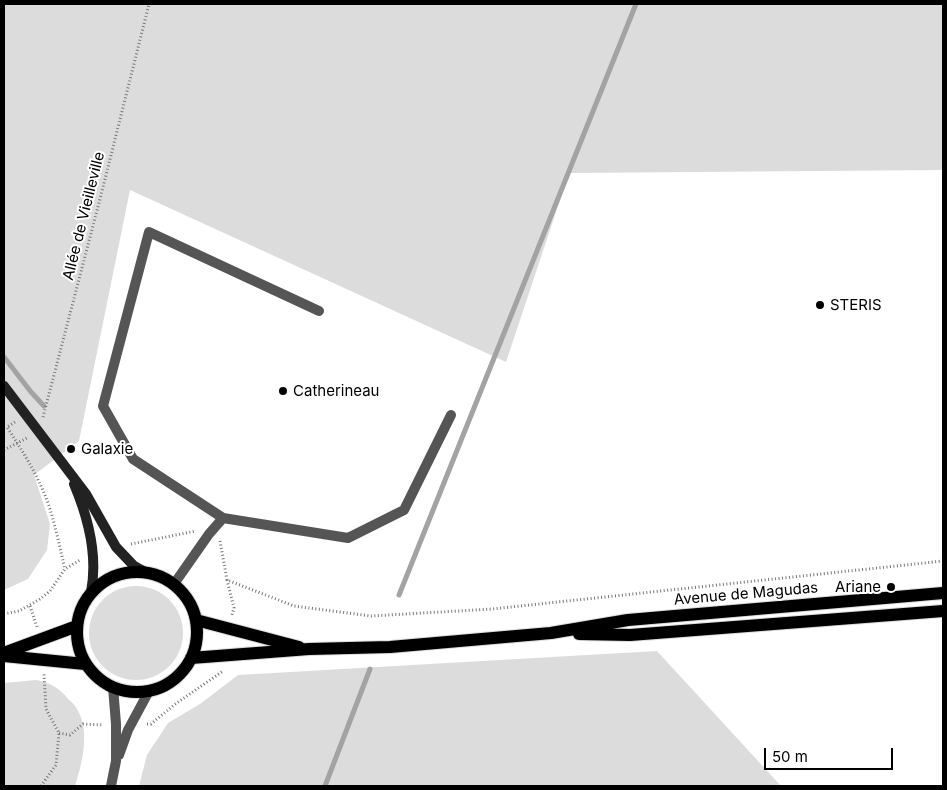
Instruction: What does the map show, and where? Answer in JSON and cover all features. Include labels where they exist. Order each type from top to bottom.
[{"type":"main road","points":[[145,572],[160,576],[174,584],[184,594],[192,607],[196,620],[197,640],[191,658],[180,673],[166,685],[149,691],[130,692],[113,687],[97,678],[86,664],[78,645],[77,626],[79,614],[91,592],[107,580],[125,573],[145,572]]},
{"type":"main road","name":"Avenue de Magudas","points":[[191,658],[309,649],[390,647],[551,633],[628,620],[943,593]]},
{"type":"main road","name":"Avenue de Magudas","points":[[551,633],[630,635],[943,610]]},
{"type":"main road","name":"Avenue de Magudas","points":[[196,620],[309,649]]},
{"type":"main road","points":[[4,654],[77,626]]},
{"type":"main road","points":[[4,654],[86,664]]},
{"type":"street","points":[[4,386],[92,503],[116,547],[134,566],[145,572]]},
{"type":"street","points":[[71,476],[83,508],[93,555],[94,574],[91,592]]},
{"type":"lane","points":[[319,311],[150,232],[103,406],[133,459],[223,518],[348,538],[404,510],[451,415]]},
{"type":"lane","points":[[174,584],[223,518]]},
{"type":"lane","points":[[113,687],[116,761]]},
{"type":"lane","points":[[110,786],[116,761],[128,730],[149,691]]},
{"type":"path","name":"Allée de Vieilleville","points":[[39,433],[149,4]]},
{"type":"path","points":[[26,415],[7,427],[41,485],[65,569]]},
{"type":"path","points":[[4,450],[39,433]]},
{"type":"path","points":[[116,547],[193,530],[210,534],[221,541],[227,580],[294,606],[371,616],[492,609],[943,561]]},
{"type":"path","points":[[4,614],[19,611],[30,606],[50,591],[65,569],[87,556],[93,555]]},
{"type":"path","points":[[30,606],[41,639]]},
{"type":"path","points":[[41,786],[56,765],[59,733],[46,709],[45,660]]},
{"type":"shaded area","points":[[4,4],[943,4],[943,170],[569,173],[506,362],[130,190],[79,441],[34,475],[50,524],[47,550],[28,579],[4,590]]},
{"type":"shaded area","points":[[136,586],[154,589],[169,600],[180,615],[183,633],[180,651],[169,666],[154,677],[136,680],[118,677],[103,666],[92,651],[89,633],[92,615],[103,600],[118,589]]},
{"type":"shaded area","points":[[657,651],[781,786],[139,786],[147,755],[168,723],[200,704],[238,675]]},
{"type":"shaded area","points":[[36,680],[50,684],[58,689],[75,706],[82,719],[84,748],[75,786],[4,786],[4,683]]},
{"type":"waterway","points":[[399,595],[636,4]]},
{"type":"waterway","points":[[4,357],[44,406]]},
{"type":"waterway","points":[[325,786],[370,669]]},
{"type":"place","name":"STERIS","points":[[820,305]]},
{"type":"place","name":"Catherineau","points":[[283,391]]},
{"type":"place","name":"Galaxie","points":[[71,449]]},
{"type":"place","name":"Ariane","points":[[891,587]]}]
